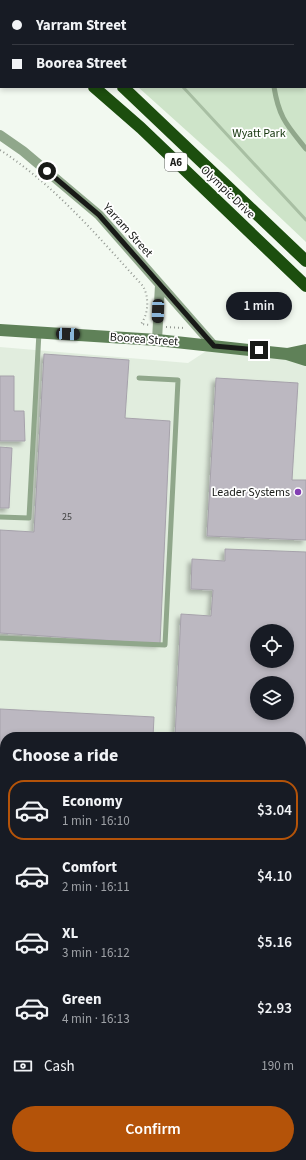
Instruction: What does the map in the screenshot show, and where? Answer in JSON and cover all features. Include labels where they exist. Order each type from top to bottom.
[{"type":"highway","name":"Olympic Drive","points":[[95,88],[141,128],[306,286]]},
{"type":"highway","name":"Olympic Drive","points":[[123,88],[306,261]]},
{"type":"street","name":"Yarram Street","points":[[0,135],[23,151],[99,215],[214,346]]},
{"type":"street","points":[[157,340],[160,285]]},
{"type":"street","name":"Boorea Street","points":[[0,330],[157,340],[287,354],[306,360]]},
{"type":"street","name":"Boorea Street","points":[[287,354],[306,350]]},
{"type":"lane","points":[[274,88],[277,107],[281,116],[306,150]]},
{"type":"lane","points":[[0,517],[29,518],[39,332]]},
{"type":"lane","points":[[0,638],[165,645],[178,380],[139,378]]},
{"type":"path","points":[[0,150],[16,161],[90,226],[143,286],[147,293],[147,305],[146,318],[141,324],[158,327],[197,327]]},
{"type":"shaded area","points":[[214,346],[306,360],[306,732],[0,732],[0,347],[188,363]]},
{"type":"green space","name":"Wyatt Park","points":[[139,88],[306,88],[306,242],[227,167]]},
{"type":"building","points":[[44,354],[129,360],[125,418],[170,421],[160,644],[0,633],[0,530],[34,532]]},
{"type":"building","points":[[0,376],[14,376],[14,411],[24,411],[25,441],[0,441]]},
{"type":"building","points":[[216,378],[298,383],[292,480],[306,480],[306,540],[207,536]]},
{"type":"building","points":[[0,447],[12,448],[9,508],[0,508]]},
{"type":"building","points":[[225,549],[306,552],[306,732],[175,732],[181,614],[211,616],[213,590],[191,589],[192,559],[225,561]]},
{"type":"building","points":[[0,709],[154,717],[153,732],[0,732]]},
{"type":"waterway","points":[[184,88],[306,220]]},
{"type":"place","name":"Leader Systems","points":[[298,492]]},
{"type":"route","points":[[47,171],[99,215],[214,346],[259,350]]}]
